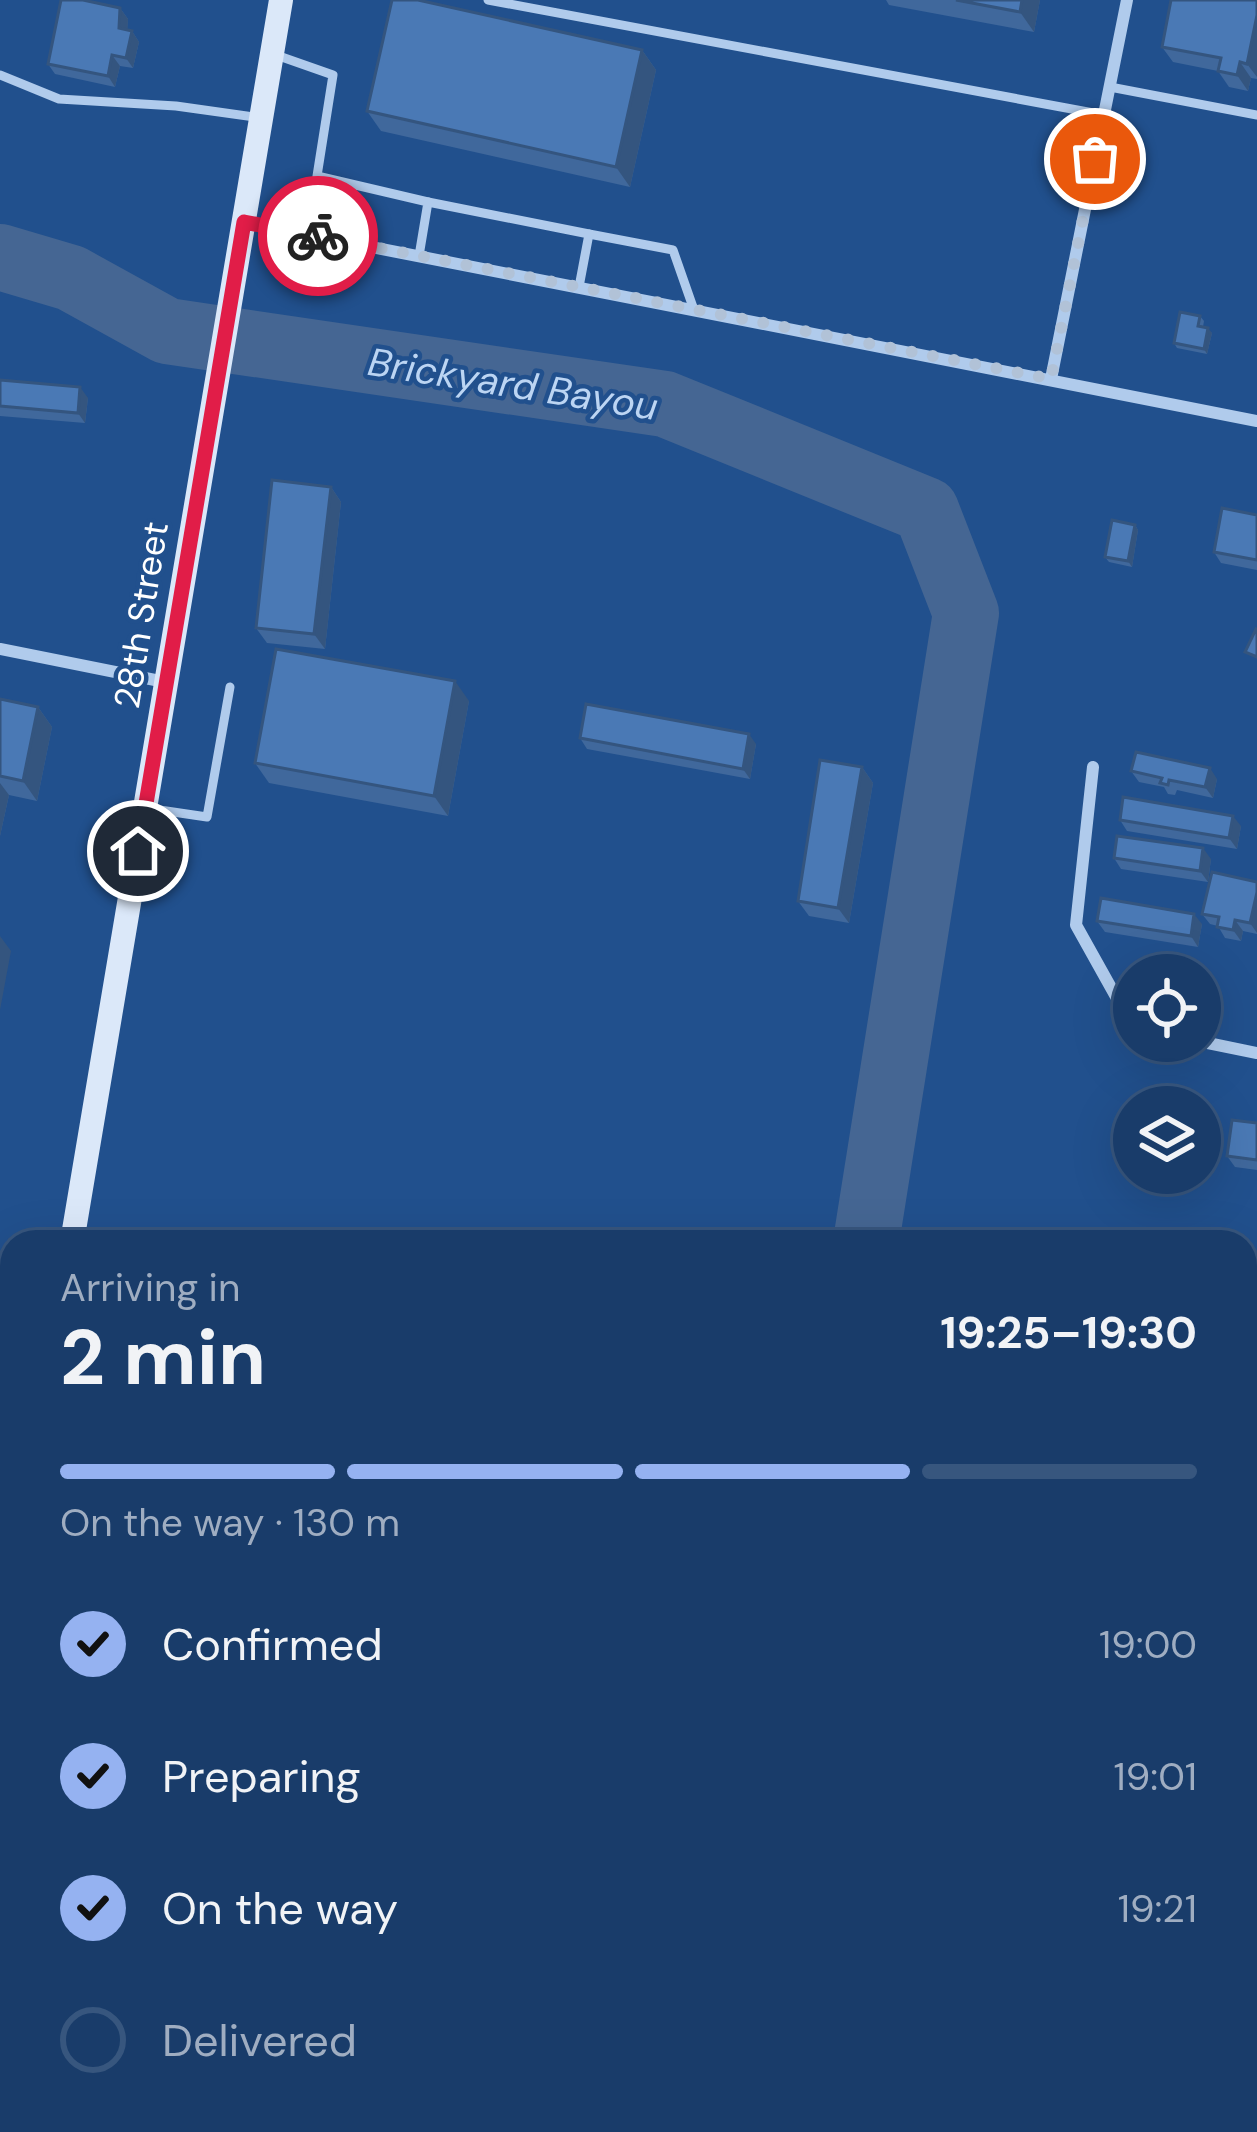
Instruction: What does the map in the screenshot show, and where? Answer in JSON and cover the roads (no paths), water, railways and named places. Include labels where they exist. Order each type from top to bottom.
[{"type":"main road","name":"28th Street","points":[[74,1230],[281,0]]},
{"type":"street","points":[[1051,379],[1127,0]]},
{"type":"street","points":[[244,222],[1257,421]]},
{"type":"street","points":[[0,650],[166,683]]},
{"type":"street","points":[[1094,767],[1076,925],[1113,991]]},
{"type":"street","points":[[1221,1046],[1257,1053]]},
{"type":"lane","points":[[488,0],[1104,115]]},
{"type":"lane","points":[[272,53],[333,75],[317,176],[673,250],[694,310]]},
{"type":"lane","points":[[0,75],[59,99],[176,106],[261,118]]},
{"type":"lane","points":[[1109,87],[1257,115]]},
{"type":"lane","points":[[419,256],[428,202]]},
{"type":"lane","points":[[579,287],[590,234]]},
{"type":"lane","points":[[146,808],[207,817],[230,687]]},
{"type":"waterway","name":"Brickyard Bayou","points":[[0,257],[71,278],[167,331],[665,404],[926,510],[966,613],[868,1230]]}]
